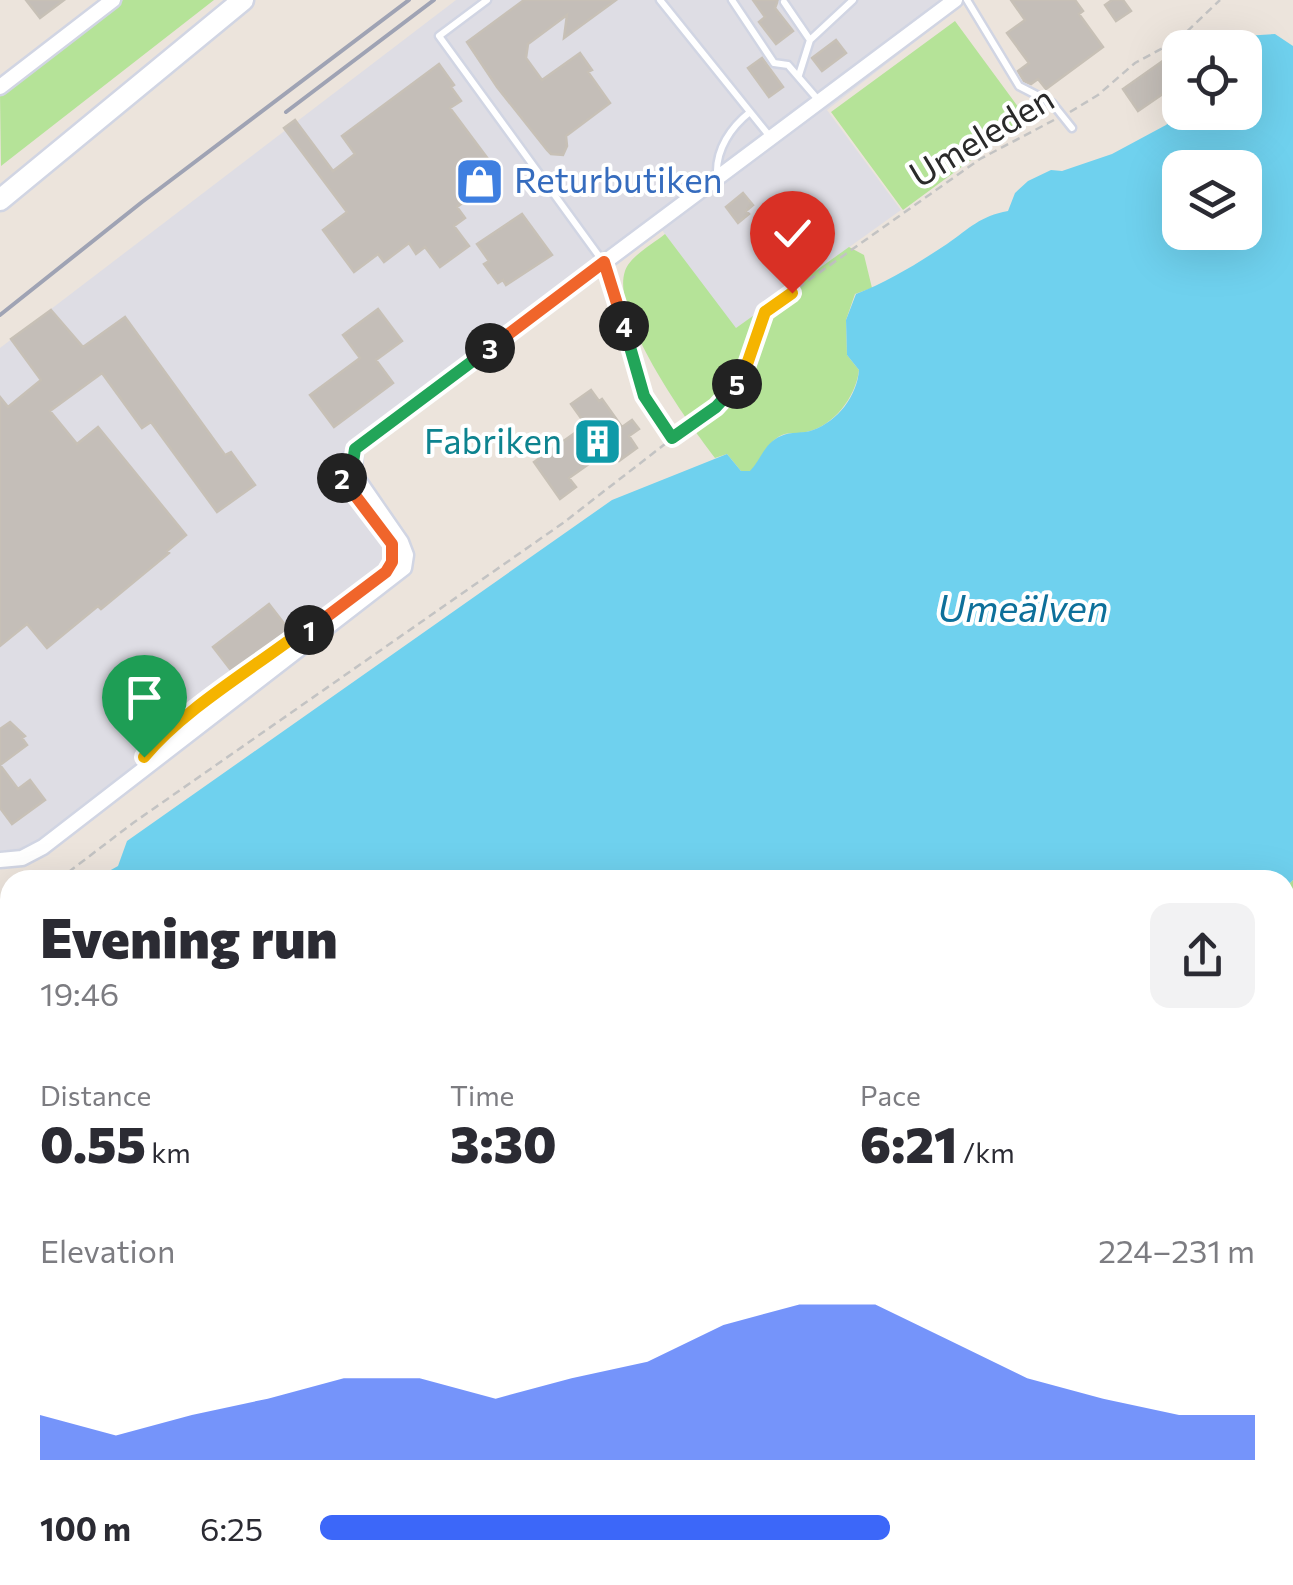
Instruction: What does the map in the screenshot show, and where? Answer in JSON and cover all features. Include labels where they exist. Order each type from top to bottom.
[{"type":"main road","points":[[0,200],[243,0]]},
{"type":"street","points":[[0,860],[22,858],[43,847],[404,568],[402,542],[354,474],[355,449],[955,0]]},
{"type":"street","points":[[0,87],[106,2]]},
{"type":"lane","points":[[487,0],[439,36],[604,262],[644,396],[672,438]]},
{"type":"lane","points":[[660,0],[772,139]]},
{"type":"lane","points":[[732,0],[774,63],[788,65],[821,102]]},
{"type":"lane","points":[[799,76],[810,40],[853,0]]},
{"type":"lane","points":[[967,0],[1018,86],[1052,103],[1072,128]]},
{"type":"lane","points":[[784,2],[810,40]]},
{"type":"lane","points":[[718,179],[717,166],[732,126],[750,112]]},
{"type":"lane","points":[[330,468],[355,449]]},
{"type":"path","name":"Umeleden","points":[[672,438],[732,392],[744,373],[765,312],[980,159],[1098,95],[1135,62],[1178,40],[1220,0]]},
{"type":"path","points":[[71,870],[563,523],[672,438]]},
{"type":"shaded area","points":[[456,0],[969,0],[827,110],[901,210],[735,329],[656,222],[355,449],[353,461],[401,542],[404,568],[43,847],[0,860],[0,348]]},
{"type":"green space","points":[[123,0],[214,0],[1,166],[0,94]]},
{"type":"green space","points":[[955,21],[1027,119],[903,210],[831,112]]},
{"type":"green space","points":[[665,234],[736,328],[849,247],[864,255],[872,288],[855,294],[846,320],[847,355],[859,370],[853,390],[825,424],[777,438],[751,471],[741,471],[727,454],[715,458],[655,368],[629,314],[623,290],[625,271],[637,255]]},
{"type":"water","name":"Umeälven","points":[[1275,34],[1293,46],[1293,870],[111,870],[118,866],[127,841],[612,500],[727,454],[741,471],[750,471],[775,439],[813,430],[830,420],[850,398],[857,380],[859,370],[847,355],[846,320],[856,294],[914,265],[982,219],[1008,211],[1015,193],[1028,181],[1051,170],[1062,171],[1112,154],[1162,127],[1262,130],[1262,35]]},
{"type":"building","points":[[26,0],[64,0],[40,18]]},
{"type":"building","points":[[524,0],[616,0],[564,38],[567,15],[528,44],[526,58],[542,80],[580,53],[610,103],[566,136],[563,155],[547,150],[467,42]]},
{"type":"building","points":[[753,0],[778,0],[775,8],[793,31],[776,44],[759,22],[765,17]]},
{"type":"building","points":[[1011,0],[1075,0],[1083,11],[1079,14],[1103,47],[1046,89],[1038,79],[1031,84],[1024,81],[1018,71],[1029,63],[1007,33],[1025,20]]},
{"type":"building","points":[[1123,0],[1131,11],[1116,21],[1105,5]]},
{"type":"building","points":[[836,40],[846,53],[822,71],[812,58]]},
{"type":"building","points":[[762,58],[783,87],[769,97],[748,68]]},
{"type":"building","points":[[1162,62],[1162,94],[1138,111],[1123,89]]},
{"type":"building","points":[[439,64],[461,101],[450,108],[500,175],[457,207],[465,218],[454,226],[469,246],[440,267],[425,247],[416,254],[409,243],[384,262],[378,254],[354,272],[323,230],[347,212],[284,128],[295,120],[333,171],[355,154],[342,136]]},
{"type":"building","points":[[743,193],[753,205],[738,223],[726,207]]},
{"type":"building","points":[[522,214],[552,255],[506,285],[503,280],[498,283],[484,264],[489,261],[477,244]]},
{"type":"building","points":[[378,309],[402,341],[376,360],[393,383],[334,427],[310,395],[360,358],[343,335]]},
{"type":"building","points":[[51,310],[83,347],[125,317],[225,455],[231,452],[255,485],[217,512],[151,422],[142,428],[102,373],[50,411],[77,444],[98,427],[186,535],[101,609],[98,606],[47,648],[27,624],[0,646],[0,397],[8,407],[41,380],[11,339]]},
{"type":"building","name":"Fabriken","points":[[591,390],[622,427],[632,420],[639,429],[629,436],[637,448],[619,461],[610,449],[569,478],[576,487],[560,499],[534,462],[586,425],[571,404]]},
{"type":"building","points":[[269,604],[293,635],[237,678],[213,647]]},
{"type":"building","points":[[10,722],[25,736],[22,738],[27,745],[0,765],[0,729]]},
{"type":"building","points":[[0,765],[18,789],[30,780],[45,800],[12,824],[0,808]]},
{"type":"railway","points":[[0,315],[409,0]]},
{"type":"railway","points":[[286,112],[434,0]]},
{"type":"place","name":"Returbutiken","points":[[479,181]]},
{"type":"place","name":"Fabriken","points":[[597,442]]},
{"type":"route","points":[[144,757],[156,742],[198,709],[386,572],[392,562],[392,544],[337,472],[353,462],[355,449],[604,262],[644,396],[672,438],[732,392],[744,373],[765,312],[792,293]]}]
